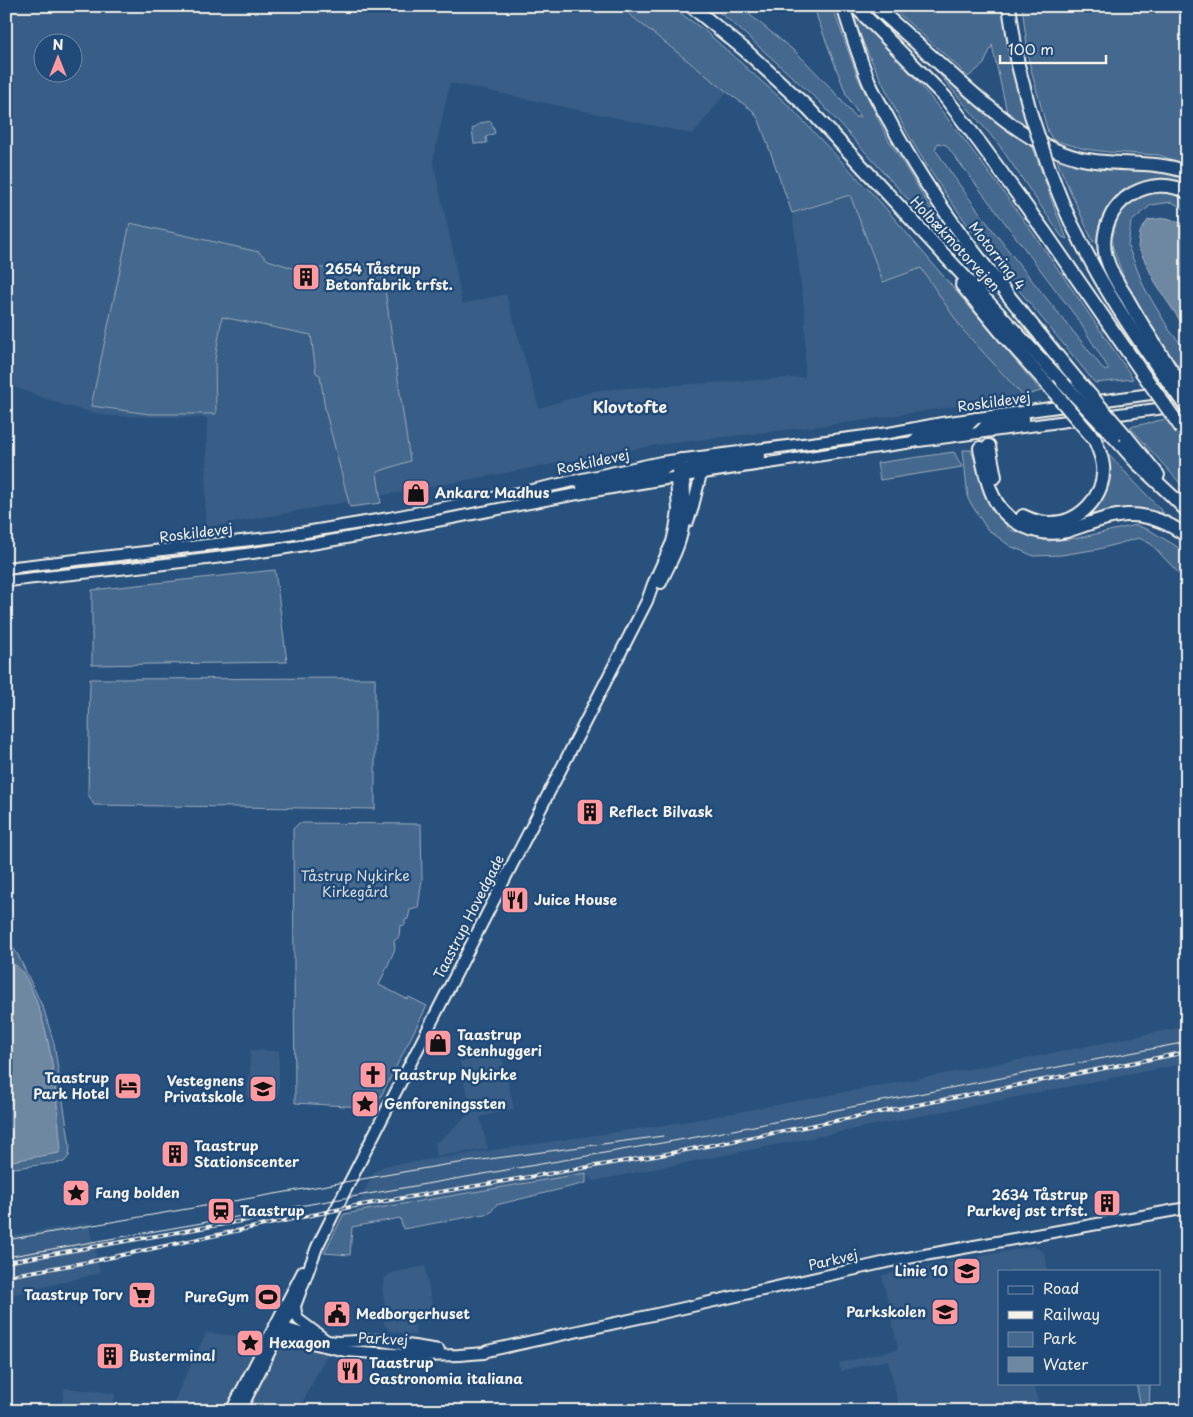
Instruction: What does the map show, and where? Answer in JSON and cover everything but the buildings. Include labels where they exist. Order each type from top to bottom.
[{"type":"highway","name":"Holbækmotorvejen","points":[[691,6],[745,50],[826,126],[1063,382],[1120,437],[1137,463],[1187,512]]},
{"type":"highway","name":"Motorring 4","points":[[843,6],[870,83],[900,141],[921,176],[944,211],[993,277],[1078,381],[1120,437]]},
{"type":"highway","points":[[875,6],[974,94],[1026,135],[1056,150],[1078,158],[1162,166],[1187,172]]},
{"type":"highway","points":[[1009,6],[1018,65],[1031,114],[1050,171],[1076,234],[1103,284],[1130,327],[1164,368],[1187,391]]},
{"type":"highway","points":[[858,9],[945,97],[1044,231],[1185,432]]},
{"type":"highway","points":[[1187,192],[1167,186],[1154,186],[1140,189],[1128,196],[1118,205],[1110,217],[1104,244],[1106,258],[1119,285],[1187,406]]},
{"type":"highway","points":[[917,225],[976,301],[1095,440],[1101,454],[1102,482],[1088,507],[1077,516],[1064,521],[1049,523],[1035,521],[1022,516],[1010,507],[996,482],[984,447]]},
{"type":"highway","points":[[984,447],[987,478],[994,497],[1004,512],[1017,522],[1030,528],[1045,532],[1065,531],[1108,518],[1126,515],[1146,516],[1162,521],[1187,536]]},
{"type":"main road","name":"Roskildevej","points":[[6,568],[276,537],[348,526],[518,493],[661,462],[889,433],[976,418],[1187,391]]},
{"type":"main road","points":[[983,430],[1140,396]]},
{"type":"main road","points":[[1065,421],[1187,400]]},
{"type":"main road","name":"Roskildevej","points":[[6,581],[277,550],[350,538],[681,475],[701,474],[983,430],[1187,406]]},
{"type":"main road","points":[[880,447],[930,433],[968,426],[976,418],[983,430],[984,447]]},
{"type":"main road","points":[[681,459],[681,475],[699,465],[889,433]]},
{"type":"main road","points":[[504,508],[575,488],[660,471],[681,459]]},
{"type":"main road","points":[[681,537],[692,510],[701,474]]},
{"type":"main road","name":"Taastrup Hovedgade","points":[[647,601],[660,586],[681,537],[686,510],[686,494],[681,475]]},
{"type":"main road","name":"Taastrup Hovedgade","points":[[231,1411],[279,1329],[295,1306],[317,1247],[647,601],[672,542],[678,511],[681,475]]},
{"type":"main road","name":"Parkvej","points":[[279,1329],[344,1351],[425,1356],[484,1352],[891,1261],[1187,1208]]},
{"type":"main road","name":"Taastrup Hovedgade","points":[[240,1411],[279,1329],[309,1257],[317,1247]]},
{"type":"main road","points":[[295,1306],[299,1320],[327,1341]]},
{"type":"main road","name":"Parkvej","points":[[279,1329],[327,1341],[376,1340],[444,1351],[487,1351]]},
{"type":"shaded area","points":[[6,6],[619,6],[727,92],[693,134],[450,83],[433,161],[452,246],[462,304],[506,294],[539,408],[598,390],[805,377],[805,317],[792,213],[850,194],[883,282],[921,268],[962,329],[1023,396],[853,422],[657,445],[205,528],[207,418],[107,416],[66,406],[6,384]]},
{"type":"shaded area","points":[[1187,1026],[1187,1063],[594,1181],[585,1174],[354,1212],[374,1172],[384,1166],[684,1122],[1023,1059]]},
{"type":"shaded area","points":[[250,1050],[279,1051],[279,1095],[276,1098],[248,1098]]},
{"type":"shaded area","points":[[501,1053],[514,1109],[480,1117],[488,1149],[437,1156],[435,1142],[440,1140],[472,1110],[460,1062]]},
{"type":"shaded area","points":[[89,1223],[100,1273],[11,1295],[6,1301],[6,1236]]},
{"type":"shaded area","name":"Parkskolen","points":[[1034,1246],[1044,1252],[1048,1270],[998,1270],[998,1384],[1034,1384],[1039,1405],[1015,1411],[900,1411],[888,1360],[841,1371],[839,1363],[898,1349],[882,1275]]},
{"type":"shaded area","points":[[425,1266],[433,1311],[413,1315],[416,1336],[390,1331],[384,1324],[385,1306],[382,1288],[384,1279],[391,1273]]},
{"type":"shaded area","points":[[206,1333],[276,1339],[329,1351],[298,1411],[169,1411]]},
{"type":"shaded area","points":[[64,1388],[113,1393],[116,1397],[109,1411],[61,1411]]},
{"type":"green space","points":[[619,6],[670,6],[704,30],[787,104],[882,204],[1041,391],[1023,396],[962,329],[921,268],[883,282],[850,195],[792,213],[759,120],[752,110]]},
{"type":"green space","points":[[711,6],[739,6],[798,54],[831,88],[855,117],[860,117],[846,94],[817,17],[815,6],[832,6],[858,78],[888,139],[943,228],[933,227],[820,102],[735,25]]},
{"type":"green space","points":[[890,6],[1002,6],[1013,68],[1028,130],[1008,117],[992,45],[984,64],[968,77]]},
{"type":"green space","points":[[1022,6],[1187,6],[1187,165],[1159,155],[1085,149],[1053,140],[1048,132],[1029,62]]},
{"type":"green space","points":[[854,16],[899,60],[970,147],[1024,220],[1133,379],[1095,383],[973,232],[929,169],[900,120],[860,35]],"holes":[[[938,143],[946,145],[1077,318],[1109,369],[1105,371],[1017,262],[975,206],[935,149]]]},
{"type":"green space","points":[[928,61],[1016,136],[1031,142],[1067,239],[1062,237],[999,145]]},
{"type":"green space","points":[[491,121],[495,133],[486,137],[487,143],[474,144],[472,129],[481,123]]},
{"type":"green space","points":[[1056,155],[1178,174],[1187,178],[1187,186],[1168,180],[1136,184],[1116,196],[1102,220],[1097,240],[1093,242],[1059,166]]},
{"type":"green space","points":[[1158,191],[1185,198],[1187,200],[1187,211],[1172,202],[1151,205],[1131,222],[1128,246],[1144,287],[1170,331],[1187,351],[1187,371],[1183,371],[1171,356],[1127,286],[1111,243],[1118,216],[1137,196]]},
{"type":"green space","points":[[130,223],[259,252],[268,260],[299,270],[381,263],[410,461],[377,472],[381,503],[350,507],[325,409],[320,375],[316,373],[311,335],[222,317],[215,360],[216,414],[150,414],[91,406]]},
{"type":"green space","points":[[1166,419],[1187,446],[1187,491],[1130,427]]},
{"type":"green space","points":[[963,450],[971,450],[990,506],[1010,530],[1048,541],[1078,538],[1136,525],[1151,531],[1176,546],[1187,556],[1187,582],[1151,544],[1139,538],[1099,549],[1061,555],[1034,556],[1010,546],[987,529],[968,499]]},
{"type":"green space","points":[[954,452],[962,467],[880,480],[877,463]]},
{"type":"green space","points":[[1107,453],[1164,513],[1129,510],[1098,515],[1089,514],[1101,497],[1110,475]]},
{"type":"green space","points":[[275,570],[287,662],[92,665],[92,590]]},
{"type":"green space","points":[[375,678],[375,809],[94,805],[88,794],[90,679]]},
{"type":"green space","name":"Tåstrup Nykirke Kirkegård","points":[[299,823],[421,824],[422,880],[418,908],[410,910],[408,919],[405,920],[405,925],[400,926],[399,937],[394,941],[395,949],[379,985],[407,999],[409,997],[427,1006],[378,1102],[365,1102],[363,1107],[295,1103],[293,829]]},
{"type":"green space","points":[[6,937],[18,955],[44,1010],[54,1043],[70,1146],[69,1156],[64,1162],[6,1169]]},
{"type":"green space","points":[[586,1173],[586,1183],[496,1205],[490,1213],[403,1229],[400,1218],[352,1227],[350,1255],[324,1253],[344,1214]]},
{"type":"green space","points":[[1136,1384],[1150,1384],[1149,1411],[1142,1411]]},
{"type":"water","points":[[1167,218],[1187,225],[1187,331],[1157,286],[1138,247],[1140,232],[1148,220]]},
{"type":"water","points":[[6,961],[12,963],[24,974],[41,1014],[56,1090],[61,1149],[59,1153],[6,1162]]},
{"type":"tram line","points":[[6,1257],[702,1136],[1187,1042]]},
{"type":"tram line","points":[[6,1240],[444,1165],[663,1136]]},
{"type":"railway","points":[[6,1276],[89,1262],[355,1206],[661,1155],[1187,1052]]},
{"type":"railway","points":[[6,1262],[282,1214]]},
{"type":"place","name":"2654 Tåstrup Betonfabrik trfst.","points":[[306,277]]},
{"type":"place","name":"Ankara Madhus","points":[[416,493]]},
{"type":"place","name":"Reflect Bilvask","points":[[590,812]]},
{"type":"place","name":"Juice House","points":[[515,900]]},
{"type":"place","name":"Taastrup Stenhuggeri","points":[[438,1043]]},
{"type":"place","name":"Taastrup Nykirke","points":[[373,1075]]},
{"type":"place","name":"Taastrup Park Hotel","points":[[128,1086]]},
{"type":"place","name":"Vestegnens Privatskole","points":[[263,1089]]},
{"type":"place","name":"Genforeningssten","points":[[365,1104]]},
{"type":"place","name":"Taastrup Stationscenter","points":[[175,1154]]},
{"type":"place","name":"Fang bolden","points":[[76,1193]]},
{"type":"place","name":"2634 Tåstrup Parkvej øst trfst.","points":[[1107,1203]]},
{"type":"place","name":"Taastrup","points":[[221,1211]]},
{"type":"place","name":"Linie 10","points":[[967,1271]]},
{"type":"place","name":"Taastrup Torv","points":[[142,1295]]},
{"type":"place","name":"PureGym","points":[[268,1297]]},
{"type":"place","name":"Parkskolen","points":[[945,1312]]},
{"type":"place","name":"Medborgerhuset","points":[[337,1314]]},
{"type":"place","name":"Hexagon","points":[[250,1343]]},
{"type":"place","name":"Busterminal","points":[[110,1356]]},
{"type":"place","name":"Taastrup Gastronomia italiana","points":[[350,1371]]},
{"type":"district","name":"Klovtofte","points":[[630,407]]}]
